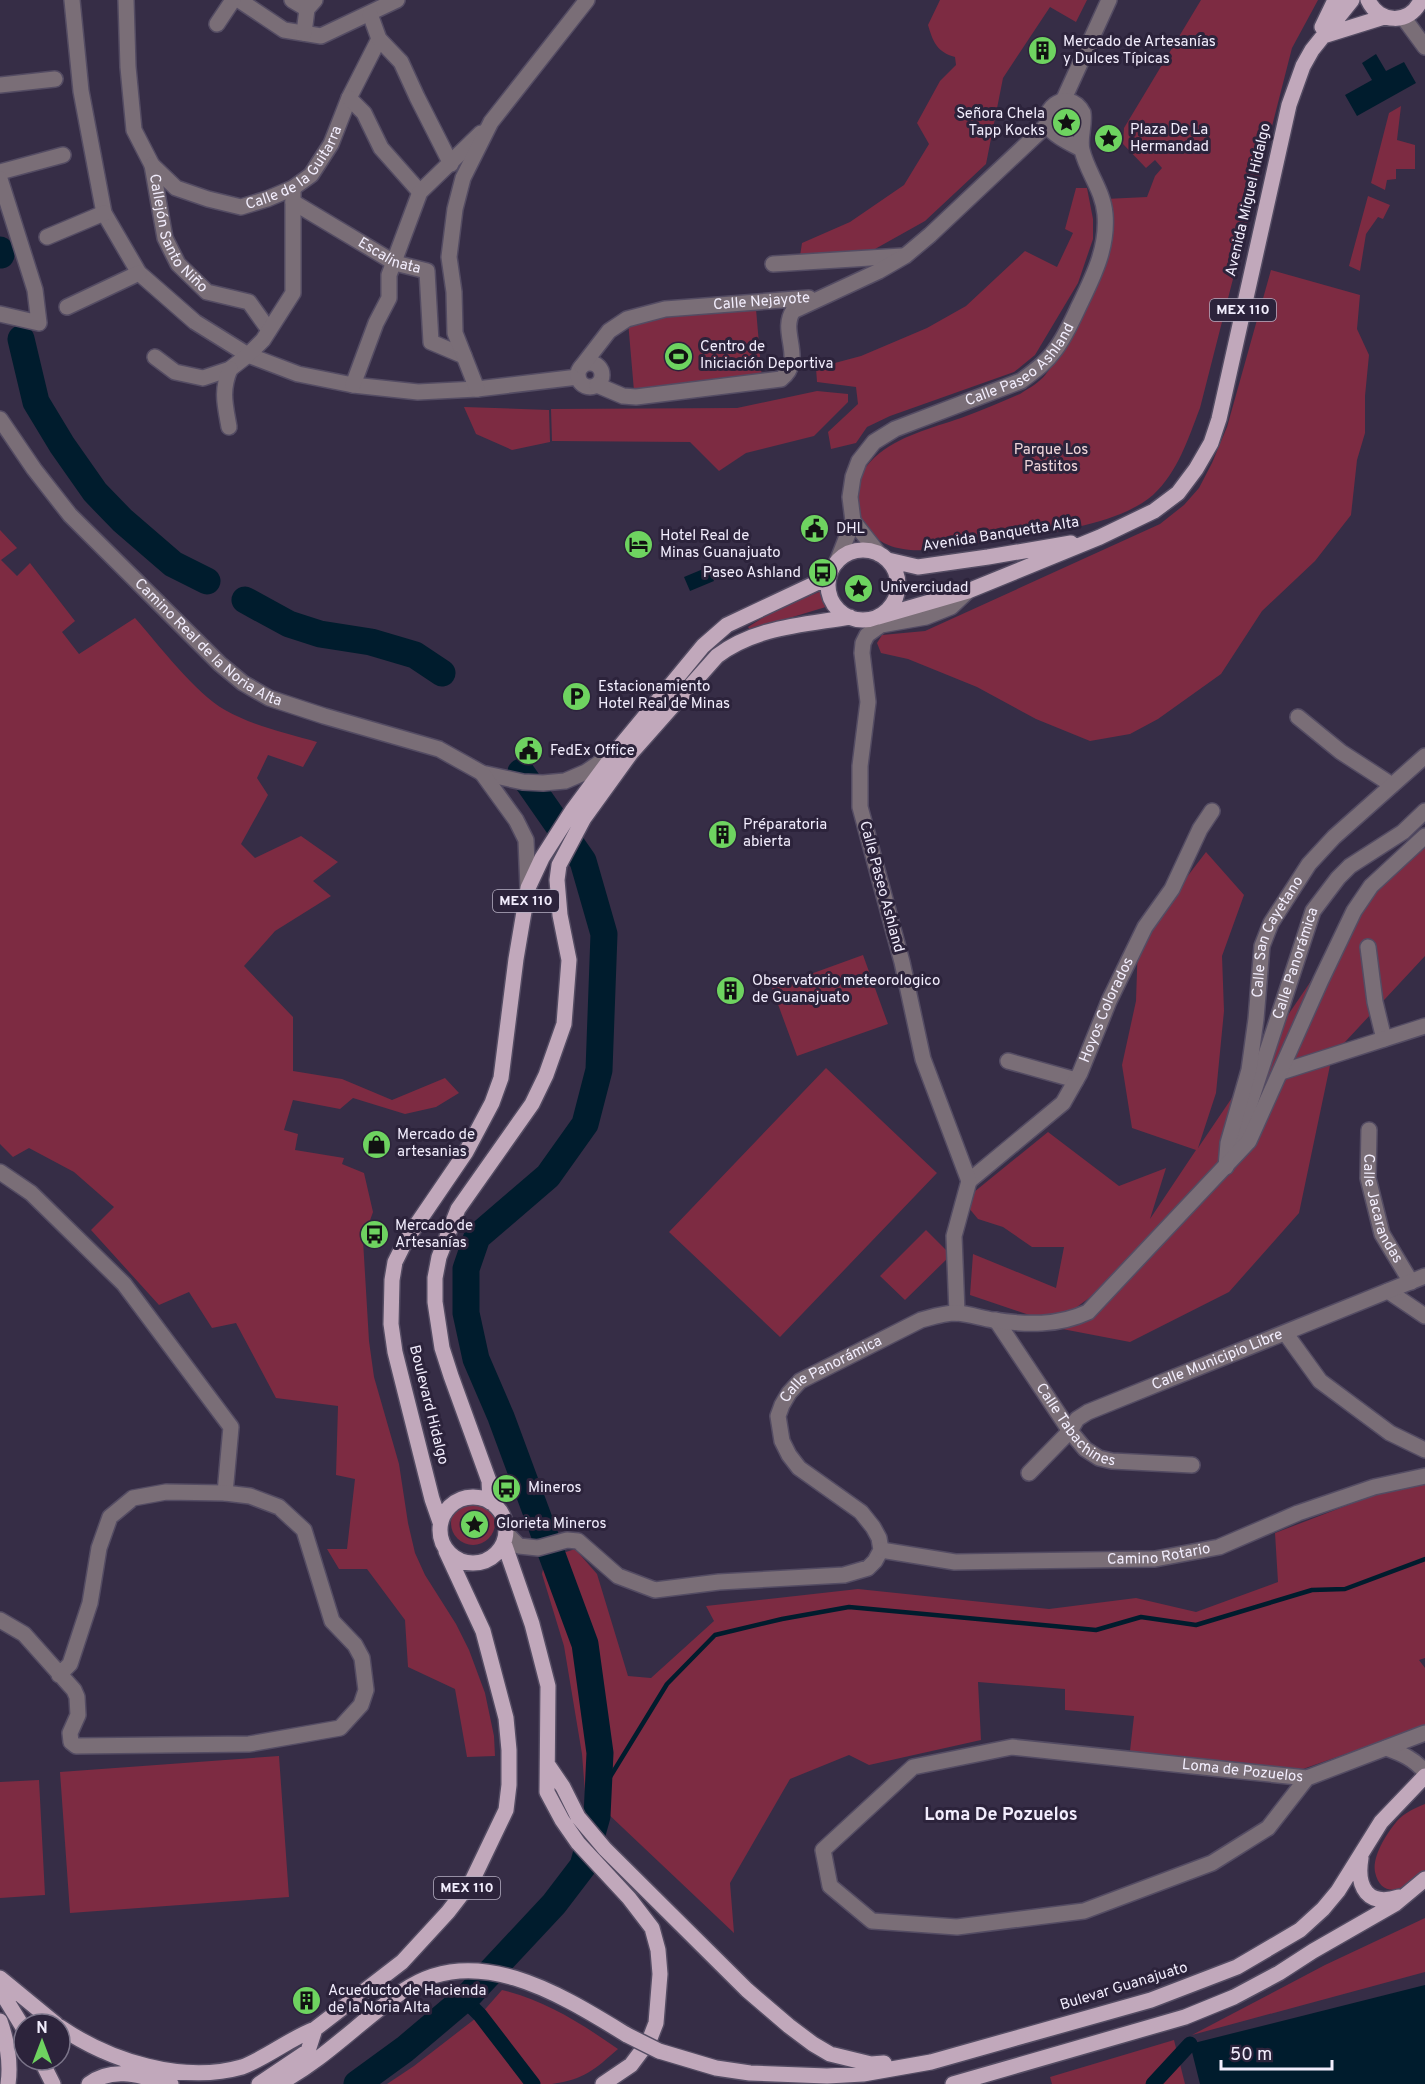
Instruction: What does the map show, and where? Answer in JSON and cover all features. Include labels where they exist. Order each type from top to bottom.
[{"type":"main road","points":[[1312,50],[1335,0]]},
{"type":"main road","name":"Avenida Miguel Hidalgo","points":[[1100,537],[1154,511],[1178,493],[1196,469],[1211,443],[1219,419],[1289,105],[1303,66],[1312,50],[1352,0]]},
{"type":"main road","points":[[1368,0],[1373,9],[1384,17],[1395,19],[1411,13],[1422,2]]},
{"type":"main road","points":[[1323,36],[1384,17]]},
{"type":"main road","name":"Avenida Banquetta Alta","points":[[884,557],[918,567],[1100,537]]},
{"type":"main road","name":"Avenida Banquetta Alta","points":[[878,616],[968,591],[1100,537]]},
{"type":"main road","name":"MEX 110","points":[[837,562],[846,554],[857,551],[868,550],[884,557]]},
{"type":"main road","points":[[878,616],[894,602],[898,591],[895,569],[884,557]]},
{"type":"main road","points":[[837,562],[829,578],[830,597],[835,605],[849,617]]},
{"type":"main road","name":"MEX 110","points":[[578,814],[617,750],[693,658],[727,625],[829,578]]},
{"type":"main road","name":"MEX 110","points":[[528,888],[542,858],[578,814],[717,656],[730,645],[768,631],[849,617],[862,620],[878,616]]},
{"type":"main road","name":"Boulevard Hidalgo","points":[[490,1502],[489,1481],[442,1348],[435,1278],[439,1257],[458,1209],[532,1104],[546,1075],[564,1024],[569,960],[557,880],[559,865],[578,814]]},
{"type":"main road","name":"Boulevard Hidalgo","points":[[440,1522],[432,1499],[395,1352],[391,1323],[392,1281],[395,1262],[406,1240],[466,1152],[492,1104],[501,1078],[528,888]]},
{"type":"main road","points":[[440,1522],[443,1514],[456,1501],[473,1497],[490,1502]]},
{"type":"main road","name":"MEX 110","points":[[490,1502],[503,1516],[505,1538],[532,1624],[548,1686],[547,1792],[578,1843],[612,1879],[652,1928],[658,1950],[660,1974],[656,2023],[650,2041],[631,2065],[603,2084]]},
{"type":"main road","name":"MEX 110","points":[[260,2084],[308,2050],[315,2028],[402,1962],[448,1912],[472,1881],[506,1810],[509,1750],[506,1718],[483,1631],[441,1542],[440,1522]]},
{"type":"main road","points":[[446,1551],[454,1558],[472,1564],[492,1558],[499,1551],[505,1538]]},
{"type":"main road","points":[[548,1766],[563,1787],[578,1817],[605,1849],[747,1990],[813,2044],[839,2056],[871,2064],[931,2062]]},
{"type":"main road","name":"Bulevar Guanajuato","points":[[931,2062],[1152,2000],[1237,1967],[1300,1930],[1323,1909],[1338,1891],[1381,1822],[1425,1774]]},
{"type":"main road","points":[[1402,1798],[1425,1791]]},
{"type":"main road","points":[[1362,1852],[1359,1876],[1361,1884],[1371,1897],[1377,1900],[1388,1900],[1407,1894]]},
{"type":"main road","points":[[953,2084],[1185,2017],[1234,1997],[1395,1904],[1425,1879]]},
{"type":"main road","points":[[278,2084],[309,2067],[403,1990],[448,1971],[474,1970],[505,1975],[567,2000],[627,2036],[659,2050],[716,2068],[750,2073],[795,2075],[863,2074],[931,2062]]},
{"type":"main road","points":[[0,1978],[41,2012]]},
{"type":"main road","points":[[0,1990],[14,2012]]},
{"type":"main road","points":[[0,2021],[6,2039],[8,2084]]},
{"type":"main road","points":[[72,2034],[108,2055],[159,2070],[221,2074],[245,2066],[274,2051],[295,2036],[315,2028]]},
{"type":"main road","points":[[222,2084],[228,2083],[245,2066]]},
{"type":"main road","points":[[89,2084],[103,2076],[116,2073],[132,2074],[171,2084]]},
{"type":"street","points":[[72,0],[81,91],[104,213],[139,273],[195,322],[248,355],[298,374],[353,385],[418,392],[477,389],[580,371]]},
{"type":"street","name":"Calle de la Guitarra","points":[[126,0],[128,67],[134,130],[152,165],[176,188],[208,200],[241,207],[267,199],[293,195],[310,175],[331,144],[349,98],[379,39]]},
{"type":"street","points":[[217,24],[232,0]]},
{"type":"street","points":[[239,0],[284,30],[321,36],[397,0]]},
{"type":"street","points":[[292,0],[311,5],[304,33]]},
{"type":"street","points":[[1063,101],[1109,0]]},
{"type":"street","points":[[353,385],[376,323],[389,298],[389,275],[420,192],[451,164],[491,122],[582,3]]},
{"type":"street","points":[[370,14],[379,39],[401,62],[451,164]]},
{"type":"street","points":[[1403,17],[1425,46]]},
{"type":"street","points":[[0,85],[55,79]]},
{"type":"street","points":[[349,98],[364,113],[381,148],[420,192]]},
{"type":"street","points":[[1063,101],[1076,103],[1080,108],[1084,120],[1081,148],[1058,136],[1048,124],[1047,117],[1052,106],[1063,101]]},
{"type":"street","points":[[477,389],[455,333],[454,292],[449,257],[455,209],[463,178],[491,122]]},
{"type":"street","points":[[818,298],[847,287],[904,256],[930,235],[1048,124]]},
{"type":"street","name":"Calle Paseo Ashland","points":[[837,562],[853,521],[850,497],[853,477],[859,461],[874,442],[895,429],[1021,381],[1039,368],[1060,342],[1094,275],[1105,236],[1105,213],[1100,190],[1081,148]]},
{"type":"street","points":[[0,172],[63,155]]},
{"type":"street","name":"Callejón Santo Niño","points":[[152,165],[165,238],[178,264],[207,292],[249,302],[269,330]]},
{"type":"street","points":[[0,179],[34,290],[39,323],[0,314]]},
{"type":"street","points":[[156,357],[175,372],[203,378],[230,369],[263,340],[293,293],[293,195]]},
{"type":"street","name":"Escalinata","points":[[293,195],[394,263],[427,271],[431,342],[464,356]]},
{"type":"street","points":[[47,237],[104,213]]},
{"type":"street","points":[[773,264],[904,256]]},
{"type":"street","points":[[67,307],[139,273]]},
{"type":"street","name":"Calle Nejayote","points":[[818,298],[796,308],[790,315],[788,320],[792,361],[788,373],[781,379],[636,398],[623,396],[597,385],[585,386],[580,371],[609,332],[627,319],[664,309],[818,298]]},
{"type":"street","points":[[229,427],[224,385],[230,369]]},
{"type":"street","name":"Camino Real de la Noria Alta","points":[[0,419],[34,469],[70,515],[220,664],[243,683],[269,698],[295,707],[439,748],[482,773]]},
{"type":"street","points":[[853,521],[884,557]]},
{"type":"street","name":"Calle Paseo Ashland","points":[[968,591],[951,607],[926,617],[881,625],[867,635],[863,643],[862,653],[868,702],[860,766],[860,807],[902,962],[923,1059],[969,1181]]},
{"type":"street","points":[[1298,717],[1341,752],[1392,785]]},
{"type":"street","points":[[482,773],[523,782],[565,781],[586,772],[617,750]]},
{"type":"street","name":"Calle San Cayetano","points":[[1229,1163],[1228,1143],[1250,1070],[1261,954],[1272,923],[1309,864],[1334,837],[1425,756]]},
{"type":"street","points":[[482,773],[516,820],[526,840],[528,888]]},
{"type":"street","name":"Hoyos Colorados","points":[[969,1181],[1063,1103],[1076,1080],[1108,1001],[1144,927],[1172,889],[1200,829],[1212,811]]},
{"type":"street","name":"Calle Panorámica","points":[[1229,1163],[1313,911],[1350,866],[1403,832],[1425,811]]},
{"type":"street","name":"Calle Panorámica","points":[[881,1550],[879,1538],[861,1512],[799,1468],[789,1455],[782,1441],[778,1416],[789,1393],[800,1381],[921,1320],[937,1315],[957,1313],[996,1320],[1055,1323],[1088,1312],[1250,1141],[1354,911],[1371,886],[1425,836]]},
{"type":"street","points":[[1368,947],[1375,1002],[1384,1040]]},
{"type":"street","points":[[1281,1072],[1425,1026]]},
{"type":"street","points":[[1008,1061],[1076,1080]]},
{"type":"street","name":"Calle Jacarandas","points":[[1369,1130],[1368,1178],[1382,1234],[1418,1279]]},
{"type":"street","points":[[0,1173],[31,1193],[124,1284],[231,1427],[225,1493]]},
{"type":"street","points":[[957,1313],[954,1236],[969,1181]]},
{"type":"street","name":"Calle Municipio Libre","points":[[1029,1473],[1070,1431],[1077,1419],[1088,1413],[1418,1279]]},
{"type":"street","points":[[1388,1291],[1425,1316]]},
{"type":"street","name":"Calle Tabachines","points":[[996,1320],[1070,1431],[1085,1449],[1099,1458],[1192,1465]]},
{"type":"street","points":[[1286,1334],[1320,1381],[1390,1433],[1425,1450]]},
{"type":"street","name":"Camino Rotario","points":[[881,1550],[955,1562],[1155,1559],[1219,1547],[1298,1513],[1352,1494],[1425,1476]]},
{"type":"street","points":[[0,1620],[24,1634],[59,1675],[77,1696],[78,1715],[70,1733],[71,1742],[76,1746],[249,1744],[340,1728],[361,1705],[366,1690],[362,1658],[355,1645],[332,1621],[304,1530],[279,1507],[250,1496],[225,1493],[166,1492],[133,1498],[110,1517],[99,1548],[90,1603],[70,1664],[59,1675]]},
{"type":"street","points":[[505,1538],[519,1546],[538,1548],[567,1540],[578,1541],[618,1576],[655,1590],[719,1582],[856,1573],[868,1568],[881,1550]]},
{"type":"street","points":[[1307,1778],[1425,1733]]},
{"type":"street","name":"Loma de Pozuelos","points":[[1012,1747],[1307,1778],[1268,1828],[1212,1863],[1084,1911],[957,1927],[872,1921],[830,1886],[823,1850],[913,1767],[1012,1747]]},
{"type":"street","points":[[1386,1748],[1406,1755],[1415,1761],[1425,1774]]},
{"type":"green space","points":[[940,0],[1087,0],[1076,22],[1050,7],[1003,78],[986,164],[925,221],[875,249],[800,256],[802,243],[850,222],[904,185],[929,144],[917,123],[940,81],[956,65],[955,57],[937,46],[928,25]]},
{"type":"green space","name":"Parque Los Pastitos","points":[[1201,0],[1318,0],[1292,48],[1200,408],[1176,466],[1162,486],[1137,506],[1116,516],[1066,530],[934,549],[907,550],[883,543],[866,527],[859,514],[857,498],[859,479],[869,463],[894,443],[1020,394],[1043,377],[1069,338],[1089,303],[1106,264],[1108,232],[1105,199],[1147,197],[1155,176],[1162,168],[1155,160],[1146,168],[1123,144],[1124,128]]},
{"type":"green space","points":[[1401,106],[1397,140],[1415,145],[1415,169],[1396,169],[1396,179],[1387,180],[1385,190],[1371,183],[1389,113]]},
{"type":"green space","points":[[1064,116],[1070,116],[1075,124],[1073,130],[1064,132],[1059,127],[1059,121]]},
{"type":"green space","points":[[1076,188],[1087,188],[1093,219],[1093,239],[1078,283],[1035,355],[1014,372],[890,416],[867,427],[856,443],[831,449],[828,432],[858,404],[856,387],[817,382],[816,368],[861,356],[927,328],[966,306],[1025,251],[1057,267],[1073,233],[1065,229]]},
{"type":"green space","points":[[1368,196],[1390,205],[1383,219],[1378,217],[1366,234],[1360,271],[1349,266]]},
{"type":"green space","points":[[1271,270],[1360,295],[1357,329],[1369,355],[1365,396],[1365,433],[1357,460],[1351,515],[1315,561],[1262,611],[1221,674],[1158,719],[1130,734],[1090,741],[1036,719],[977,687],[908,659],[881,653],[877,643],[882,635],[925,631],[1160,524],[1184,505],[1199,488],[1227,427]]},
{"type":"green space","points":[[756,309],[762,379],[634,391],[628,321]]},
{"type":"green space","points":[[817,391],[848,394],[848,402],[814,436],[746,453],[719,471],[690,442],[552,441],[551,409],[737,408]]},
{"type":"green space","points":[[464,407],[549,410],[550,442],[512,450],[476,434]]},
{"type":"green space","points":[[0,530],[17,548],[1,560],[17,576],[30,563],[75,621],[62,632],[79,654],[135,618],[178,668],[202,692],[225,710],[270,729],[317,742],[303,767],[268,755],[257,778],[268,795],[241,844],[255,858],[301,836],[338,862],[313,881],[331,896],[275,931],[244,966],[293,1017],[293,1071],[342,1079],[392,1100],[445,1078],[459,1093],[436,1107],[405,1114],[353,1098],[340,1109],[293,1100],[284,1130],[298,1134],[295,1150],[344,1158],[342,1164],[364,1173],[373,1212],[363,1240],[369,1341],[374,1377],[399,1464],[415,1553],[425,1575],[456,1624],[469,1650],[485,1693],[494,1736],[495,1756],[467,1757],[455,1689],[408,1667],[405,1620],[367,1569],[339,1569],[327,1549],[347,1549],[355,1479],[336,1475],[338,1406],[276,1398],[236,1323],[212,1328],[189,1292],[159,1305],[91,1230],[114,1207],[74,1172],[29,1148],[13,1157],[0,1144]]},
{"type":"green space","points":[[859,575],[868,579],[872,588],[868,597],[859,601],[850,597],[846,588],[850,579]]},
{"type":"green space","points":[[824,590],[829,606],[750,630],[748,627],[775,610]]},
{"type":"green space","points":[[1425,845],[1425,956],[1332,1056],[1299,1213],[1229,1292],[1130,1342],[1031,1323],[1044,1320],[970,1295],[973,1254],[1056,1288],[1064,1247],[1032,1247],[1003,1227],[978,1219],[963,1201],[1048,1132],[1119,1186],[1166,1168],[1150,1219],[1196,1150],[1132,1128],[1122,1065],[1136,1001],[1138,941],[1206,852],[1244,895],[1222,956],[1224,1011],[1216,1093],[1198,1148],[1382,876]],"holes":[[[1104,1287],[1088,1312],[1066,1315]]]},
{"type":"green space","points":[[863,955],[888,1024],[797,1056],[772,988]]},
{"type":"green space","points":[[826,1068],[937,1173],[780,1337],[669,1232]]},
{"type":"green space","points":[[926,1230],[951,1255],[905,1300],[880,1276]]},
{"type":"green space","points":[[1425,1484],[1425,1658],[1419,1660],[1425,1668],[1425,1726],[1303,1769],[1130,1751],[1134,1716],[1065,1710],[1065,1689],[978,1682],[981,1740],[869,1765],[849,1755],[790,1779],[730,1883],[734,1933],[585,1792],[582,1754],[564,1646],[542,1574],[545,1559],[575,1549],[597,1574],[628,1676],[651,1678],[714,1621],[706,1606],[858,1589],[1049,1609],[1136,1598],[1196,1612],[1278,1582],[1275,1533],[1374,1495]]},
{"type":"green space","points":[[473,1501],[482,1502],[489,1507],[494,1514],[494,1532],[489,1539],[482,1544],[473,1545],[464,1544],[457,1539],[452,1532],[451,1523],[452,1514],[457,1507],[464,1502]]},
{"type":"green space","points":[[279,1756],[289,1897],[70,1913],[60,1772]]},
{"type":"green space","points":[[39,1780],[45,1895],[0,1898],[0,1782]]},
{"type":"green space","points":[[1425,1804],[1425,1870],[1406,1886],[1391,1890],[1384,1887],[1375,1872],[1376,1859],[1381,1845],[1400,1818]]},
{"type":"green space","points":[[1425,1918],[1425,1972],[1192,2035],[1325,1965]]},
{"type":"green space","points":[[502,1990],[548,2006],[618,2049],[602,2063],[581,2076],[552,2084],[387,2084],[480,2015]]},
{"type":"green space","points":[[1174,2040],[1185,2084],[1052,2084],[1050,2077]]},
{"type":"water","points":[[1376,54],[1386,71],[1404,62],[1416,83],[1357,116],[1345,95],[1372,80],[1362,63]]},
{"type":"water","points":[[708,567],[714,581],[690,591],[684,577]]},
{"type":"water","points":[[1425,1985],[1425,2084],[1200,2084],[1190,2044]]},
{"type":"waterway","points":[[0,250],[1,255]]},
{"type":"waterway","points":[[21,339],[36,402],[62,445],[95,492],[122,520],[173,564],[207,581]]},
{"type":"waterway","points":[[245,600],[289,624],[320,634],[371,642],[415,655],[442,673]]},
{"type":"waterway","points":[[357,2084],[405,2049],[470,1994],[554,1904],[583,1866],[597,1816],[600,1753],[585,1644],[501,1417],[476,1359],[466,1313],[466,1269],[477,1237],[548,1176],[585,1124],[599,1070],[604,934],[583,861],[521,772]]},
{"type":"waterway","points":[[599,1795],[667,1684],[715,1635],[782,1619],[849,1607],[1096,1630],[1141,1617],[1196,1625],[1312,1590],[1345,1589],[1425,1559]]},
{"type":"waterway","points":[[464,1999],[480,2015],[533,2084]]},
{"type":"waterway","points":[[1153,2084],[1190,2044]]},
{"type":"place","name":"Mercado de Artesanías y Dulces Típicas","points":[[1042,51]]},
{"type":"place","name":"Señora Chela Tapp Kocks","points":[[1066,123]]},
{"type":"place","name":"Plaza De La Hermandad","points":[[1109,139]]},
{"type":"place","name":"Centro de Iniciación Deportiva","points":[[679,356]]},
{"type":"place","name":"DHL","points":[[815,529]]},
{"type":"place","name":"Hotel Real de Minas Guanajuato","points":[[639,545]]},
{"type":"place","name":"Paseo Ashland","points":[[822,573]]},
{"type":"place","name":"Univerciudad","points":[[859,588]]},
{"type":"place","name":"Estacionamiento Hotel Real de Minas","points":[[577,696]]},
{"type":"place","name":"FedEx Office","points":[[529,751]]},
{"type":"place","name":"Préparatoria abierta","points":[[722,834]]},
{"type":"place","name":"Observatorio meteorologico de Guanajuato","points":[[731,990]]},
{"type":"place","name":"Mercado de artesanias","points":[[376,1144]]},
{"type":"place","name":"Mercado de Artesanías","points":[[374,1235]]},
{"type":"place","name":"Mineros","points":[[507,1488]]},
{"type":"place","name":"Glorieta Mineros","points":[[475,1524]]},
{"type":"place","name":"Acueducto de Hacienda de la Noria Alta","points":[[307,2000]]},
{"type":"district","name":"Loma De Pozuelos","points":[[1001,1815]]}]
